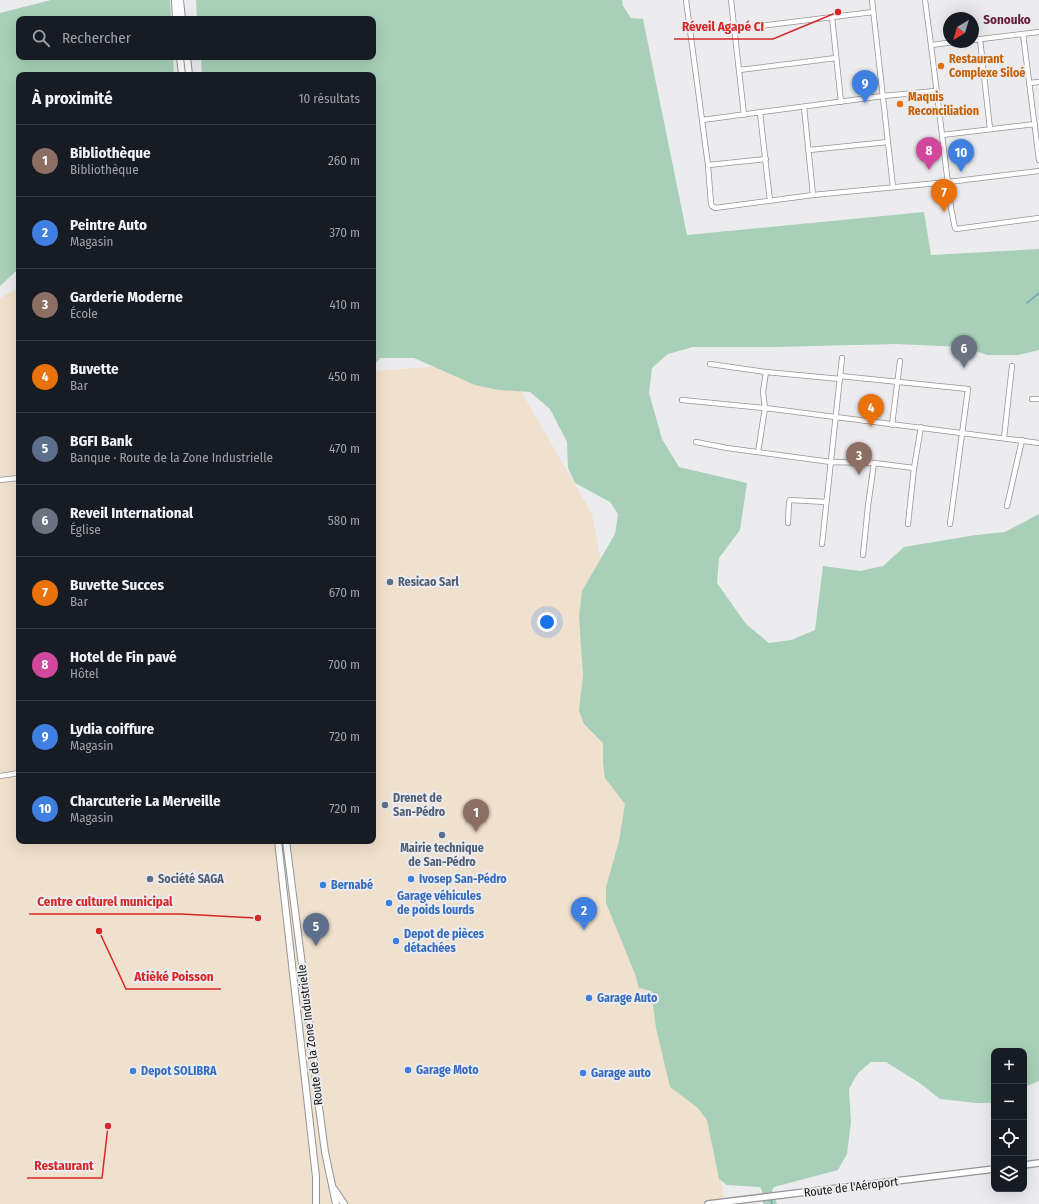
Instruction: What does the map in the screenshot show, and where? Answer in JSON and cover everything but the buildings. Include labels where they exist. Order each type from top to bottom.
[{"type":"main road","points":[[175,0],[176,16]]},
{"type":"main road","points":[[180,0],[182,16]]},
{"type":"main road","points":[[180,60],[182,72]]},
{"type":"main road","points":[[187,60],[189,72]]},
{"type":"main road","name":"Route de la Zone Industrielle","points":[[278,844],[315,1171],[316,1204]]},
{"type":"main road","name":"Route de la Zone Industrielle","points":[[286,844],[325,1152],[336,1204]]},
{"type":"main road","points":[[331,1185],[344,1204]]},
{"type":"street","points":[[686,0],[708,165],[711,204],[715,208],[813,195],[948,182],[1039,171]]},
{"type":"street","points":[[731,0],[744,115]]},
{"type":"street","points":[[872,0],[893,187]]},
{"type":"street","points":[[925,0],[950,208],[954,226],[956,229],[1039,218]]},
{"type":"street","points":[[734,29],[874,12]]},
{"type":"street","points":[[832,17],[841,102]]},
{"type":"street","points":[[990,129],[980,39],[1039,32]]},
{"type":"street","points":[[1023,34],[1039,160]]},
{"type":"street","points":[[931,45],[943,44]]},
{"type":"street","points":[[739,70],[836,58]]},
{"type":"street","points":[[1029,84],[1039,82]]},
{"type":"street","points":[[702,120],[883,96],[936,91]]},
{"type":"street","points":[[804,107],[813,195]]},
{"type":"street","points":[[760,113],[770,201]]},
{"type":"street","points":[[942,135],[1034,124]]},
{"type":"street","points":[[809,150],[888,142]]},
{"type":"street","points":[[708,165],[766,159]]},
{"type":"street","points":[[822,544],[842,358]]},
{"type":"street","points":[[892,425],[896,382],[900,361]]},
{"type":"street","points":[[710,364],[766,372],[968,389],[950,524]]},
{"type":"street","points":[[1004,438],[1012,366]]},
{"type":"street","points":[[758,452],[765,408],[763,392],[766,372]]},
{"type":"street","points":[[1032,398],[1039,399]]},
{"type":"street","points":[[682,400],[765,408],[1039,443]]},
{"type":"street","points":[[908,524],[914,468],[921,428]]},
{"type":"street","points":[[1007,506],[1022,440]]},
{"type":"street","points":[[696,442],[727,448],[831,462],[874,463],[914,468]]},
{"type":"street","points":[[863,555],[874,463]]},
{"type":"street","points":[[0,480],[16,478]]},
{"type":"street","points":[[788,523],[790,500],[826,502]]},
{"type":"street","points":[[0,776],[16,773]]},
{"type":"street","points":[[1027,1165],[1039,1163]]},
{"type":"street","name":"Route de l'Aéroport","points":[[708,1204],[991,1169]]},
{"type":"shaded area","points":[[16,289],[16,844],[376,844],[376,371],[504,362],[592,514],[725,1204],[0,1204],[0,298]]},
{"type":"green space","points":[[51,0],[170,0],[171,16],[16,16],[16,60],[173,60],[174,72],[16,72],[16,271],[0,286],[0,13]]},
{"type":"green space","points":[[196,0],[622,0],[623,6],[631,18],[643,19],[687,235],[924,212],[931,255],[1039,249],[1039,350],[1018,355],[987,355],[964,347],[896,344],[775,347],[693,347],[668,354],[652,368],[649,393],[662,439],[679,467],[747,483],[740,530],[719,558],[717,583],[746,624],[769,643],[791,640],[815,630],[823,566],[860,571],[883,566],[904,547],[976,535],[1005,532],[1039,514],[1039,1081],[1027,1086],[1027,1048],[991,1048],[991,1103],[940,1099],[921,1084],[886,1062],[871,1062],[858,1073],[849,1089],[851,1122],[847,1154],[838,1170],[774,1187],[772,1190],[777,1204],[763,1204],[762,1191],[760,1187],[727,1185],[719,1179],[707,1120],[698,1108],[670,1087],[656,1028],[651,991],[639,988],[635,974],[606,903],[606,887],[619,841],[625,804],[605,778],[603,743],[584,724],[579,711],[583,675],[579,617],[582,591],[615,534],[618,514],[610,502],[575,483],[568,468],[567,442],[550,409],[530,392],[499,390],[475,385],[414,358],[380,358],[376,363],[376,72],[202,72],[201,60],[376,60],[376,16],[197,16]]},
{"type":"waterway","points":[[1027,303],[1039,293]]},
{"type":"waterway","points":[[770,1198],[772,1204]]},
{"type":"place","name":"Réveil Agapé CI","points":[[838,12]]},
{"type":"place","name":"Restaurant Complexe Siloé","points":[[941,66]]},
{"type":"place","name":"Lydia coiffure","points":[[865,103]]},
{"type":"place","name":"Maquis Reconciliation","points":[[900,104]]},
{"type":"place","name":"Hotel de Fin pavé","points":[[929,170]]},
{"type":"place","name":"Charcuterie La Merveille","points":[[961,172]]},
{"type":"place","name":"Buvette Succes","points":[[944,212]]},
{"type":"place","name":"Reveil International","points":[[964,368]]},
{"type":"place","name":"Buvette","points":[[871,427]]},
{"type":"place","name":"Garderie Moderne","points":[[859,475]]},
{"type":"place","name":"Resicao Sarl","points":[[390,582]]},
{"type":"place","name":"Drenet de San-Pédro","points":[[385,805]]},
{"type":"place","name":"Bibliothèque","points":[[476,832]]},
{"type":"place","name":"Mairie technique de San-Pédro","points":[[442,835]]},
{"type":"place","name":"Société SAGA","points":[[150,879]]},
{"type":"place","name":"Ivosep San-Pédro","points":[[411,879]]},
{"type":"place","name":"Bernabé","points":[[323,885]]},
{"type":"place","name":"Garage véhicules de poids lourds","points":[[389,903]]},
{"type":"place","name":"Centre culturel municipal","points":[[258,918]]},
{"type":"place","name":"Peintre Auto","points":[[584,930]]},
{"type":"place","name":"Atièké Poisson","points":[[99,931]]},
{"type":"place","name":"Depot de pièces détachées","points":[[396,941]]},
{"type":"place","name":"BGFI Bank","points":[[316,946]]},
{"type":"place","name":"Garage Auto","points":[[589,998]]},
{"type":"place","name":"Garage Moto","points":[[408,1070]]},
{"type":"place","name":"Depot SOLIBRA","points":[[133,1071]]},
{"type":"place","name":"Garage auto","points":[[583,1073]]},
{"type":"place","name":"Restaurant","points":[[108,1126]]},
{"type":"district","name":"Sonouko","points":[[1007,19]]}]
